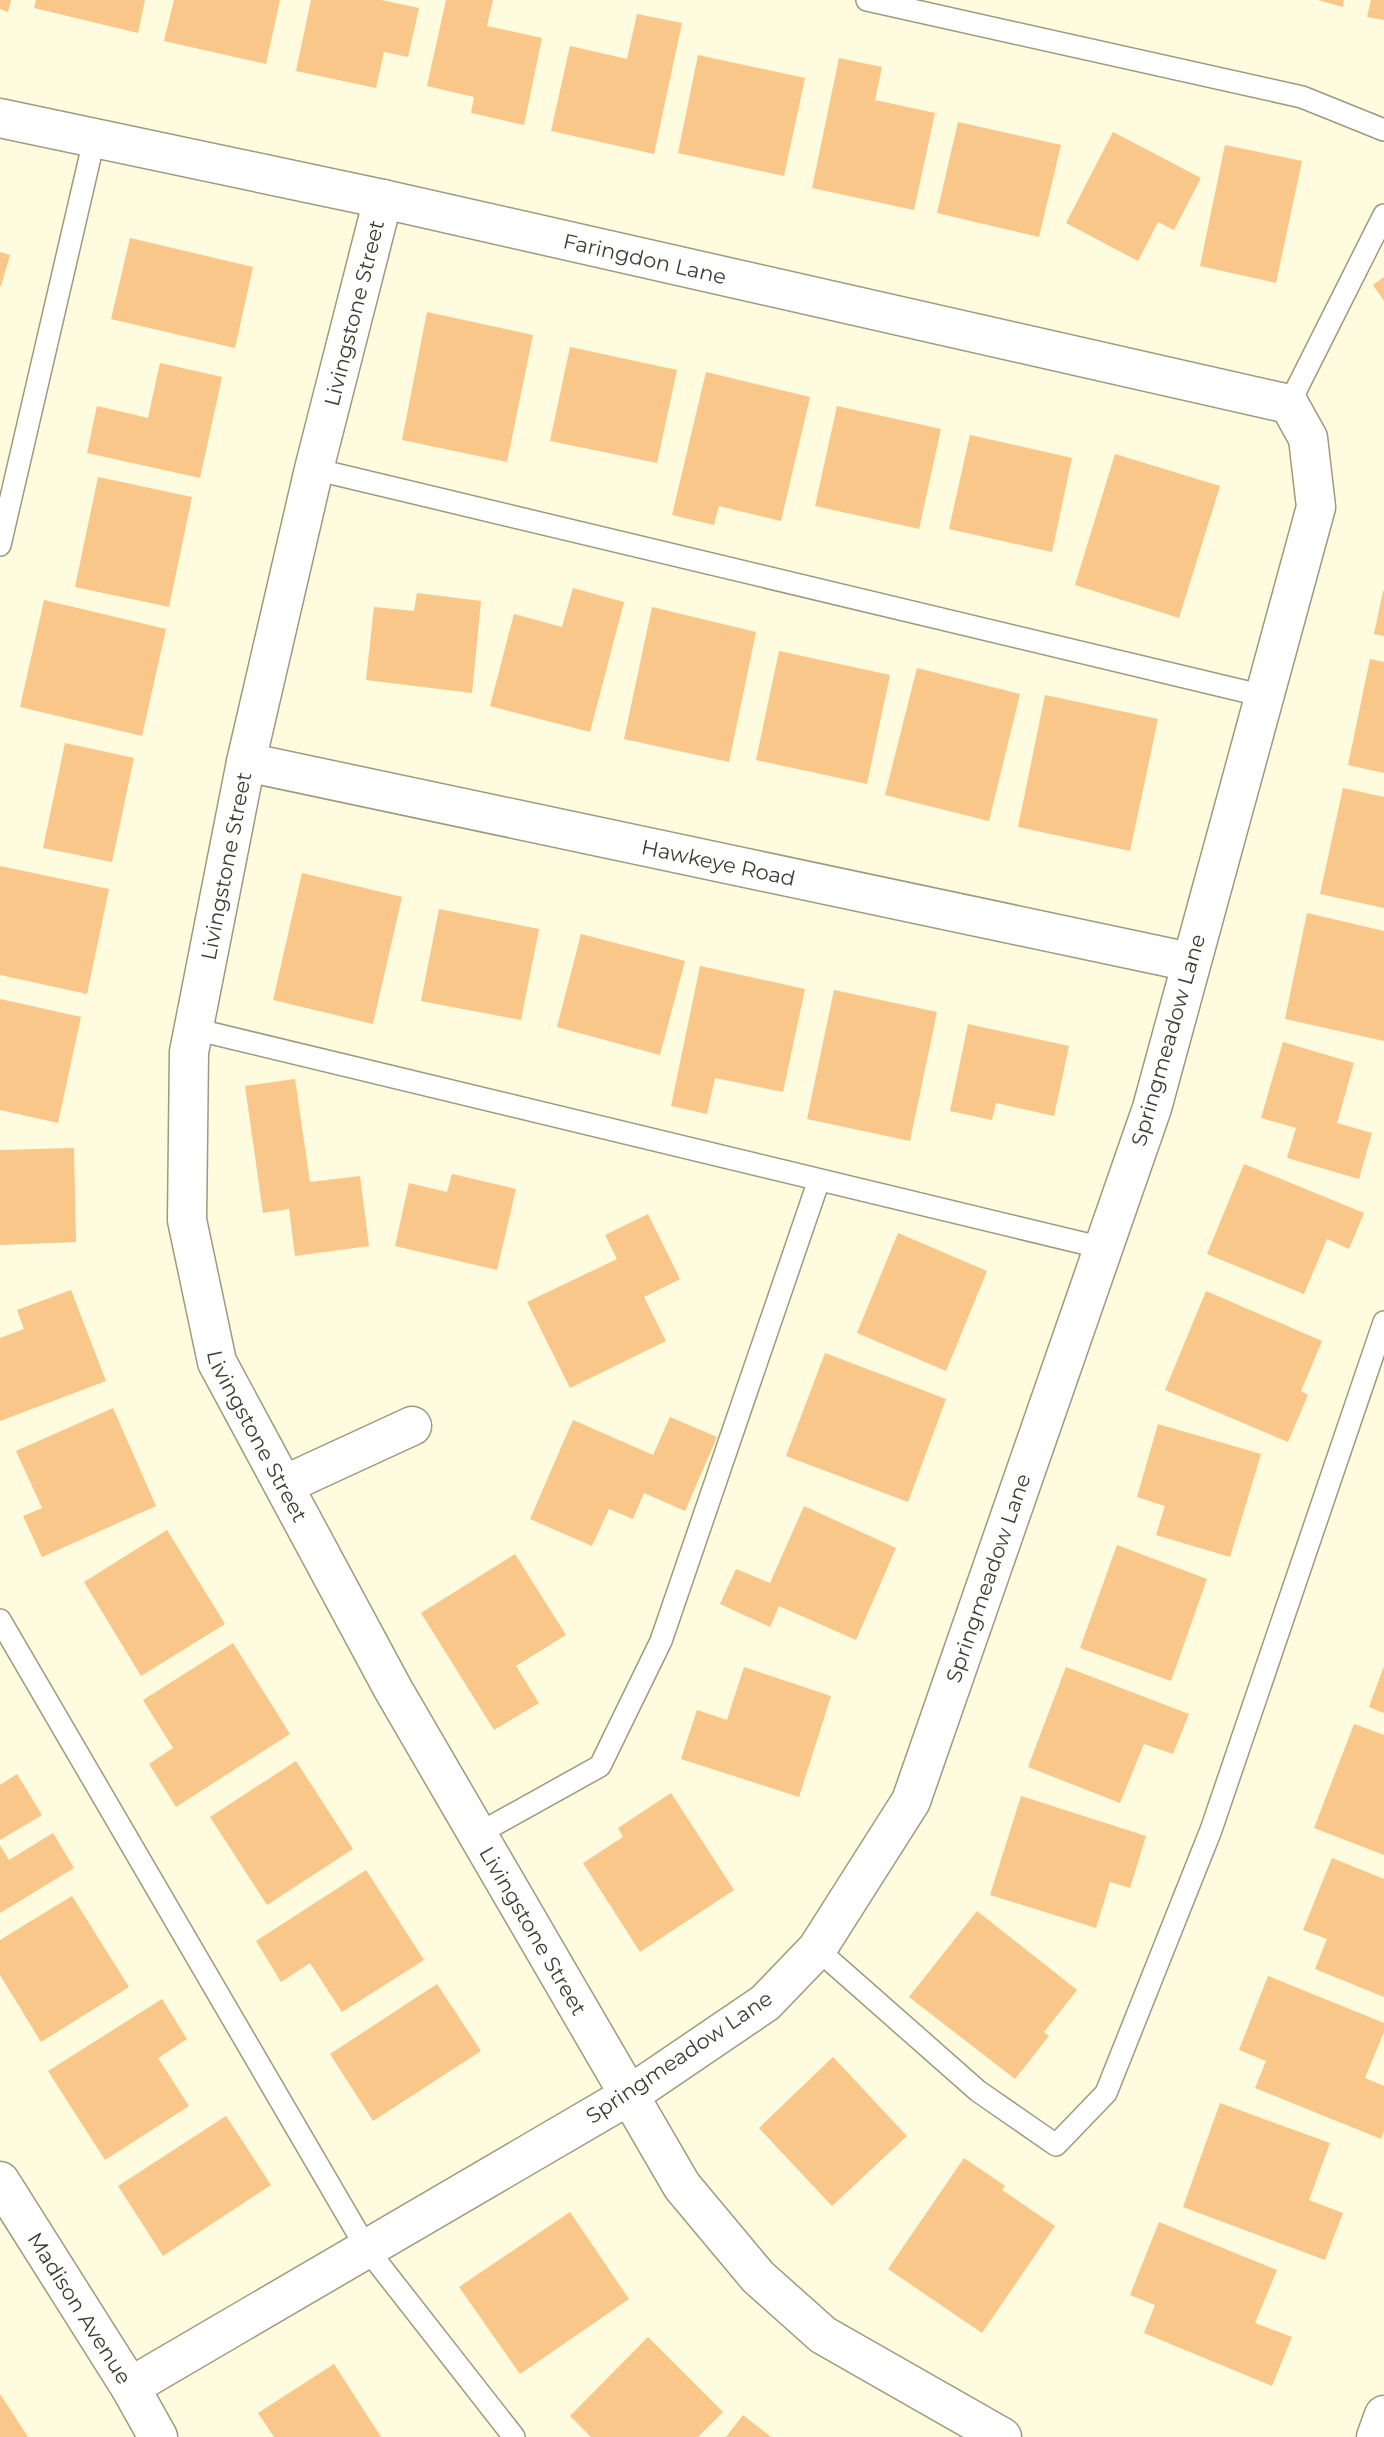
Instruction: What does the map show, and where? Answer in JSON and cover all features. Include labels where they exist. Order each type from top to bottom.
[{"type":"street","name":"Faringdon Lane","points":[[0,118],[383,199],[1289,404]]},
{"type":"street","name":"Livingstone Street","points":[[383,199],[314,469],[246,762],[189,1052],[187,1220],[217,1362],[393,1689],[682,2186],[758,2277],[823,2334],[1002,2437]]},
{"type":"street","name":"Springmeadow Lane","points":[[130,2387],[628,2096],[765,2003],[817,1949],[911,1801],[1152,1108],[1316,507],[1308,438],[1289,404]]},
{"type":"street","name":"Hawkeye Road","points":[[246,762],[1190,962]]},
{"type":"street","points":[[284,1485],[412,1426]]},
{"type":"street","name":"Madison Avenue","points":[[0,2181],[130,2387],[158,2437]]},
{"type":"street","points":[[1376,2437],[1384,2414]]},
{"type":"lane","points":[[867,0],[1302,97],[1384,130]]},
{"type":"lane","points":[[0,545],[94,140]]},
{"type":"lane","points":[[1289,404],[1384,215]]},
{"type":"lane","points":[[314,469],[1264,696]]},
{"type":"lane","points":[[194,1028],[1102,1248]]},
{"type":"lane","points":[[476,1835],[600,1766],[661,1642],[820,1180]]},
{"type":"lane","points":[[817,1949],[978,2091],[1056,2145],[1106,2093],[1211,1830],[1384,1322]]},
{"type":"lane","points":[[0,1620],[367,2249],[514,2437]]},
{"type":"building","points":[[0,0],[11,0],[8,12],[0,9]]},
{"type":"building","points":[[36,0],[145,0],[138,33],[34,8]]},
{"type":"building","points":[[174,0],[280,0],[266,64],[164,41]]},
{"type":"building","points":[[311,0],[381,0],[419,8],[408,57],[384,52],[376,88],[296,71]]},
{"type":"building","points":[[446,0],[493,0],[487,26],[542,38],[524,125],[471,113],[474,97],[427,86]]},
{"type":"building","points":[[1318,0],[1344,0],[1343,7]]},
{"type":"building","points":[[1371,0],[1384,0],[1384,20],[1367,17]]},
{"type":"building","points":[[637,14],[682,23],[654,154],[551,131],[570,46],[627,59]]},
{"type":"building","points":[[698,55],[805,78],[784,176],[678,153]]},
{"type":"building","points":[[839,58],[882,67],[875,100],[935,113],[914,210],[812,188]]},
{"type":"building","points":[[958,122],[1061,145],[1039,237],[937,213]]},
{"type":"building","points":[[1113,132],[1201,178],[1174,230],[1158,222],[1138,261],[1066,223]]},
{"type":"building","points":[[1225,145],[1302,161],[1276,283],[1200,266]]},
{"type":"building","points":[[130,238],[253,267],[235,348],[111,319]]},
{"type":"building","points":[[0,252],[10,255],[1,286],[0,286]]},
{"type":"building","points":[[1384,277],[1384,301],[1373,285]]},
{"type":"building","points":[[427,312],[533,335],[507,462],[402,440]]},
{"type":"building","points":[[570,347],[677,370],[657,463],[550,441]]},
{"type":"building","points":[[160,363],[222,377],[200,478],[87,453],[97,406],[148,418]]},
{"type":"building","points":[[706,372],[810,397],[781,521],[719,506],[714,525],[672,515]]},
{"type":"building","points":[[837,406],[941,429],[919,529],[815,506]]},
{"type":"building","points":[[970,435],[1072,458],[1052,552],[949,529]]},
{"type":"building","points":[[1115,454],[1220,486],[1179,618],[1075,585]]},
{"type":"building","points":[[98,477],[192,497],[169,607],[75,587]]},
{"type":"building","points":[[573,588],[624,602],[590,732],[490,706],[514,614],[562,627]]},
{"type":"building","points":[[1384,591],[1384,636],[1374,634]]},
{"type":"building","points":[[417,593],[481,601],[472,693],[366,680],[374,607],[414,611]]},
{"type":"building","points":[[44,600],[166,629],[142,736],[20,707]]},
{"type":"building","points":[[652,607],[756,632],[729,762],[624,739]]},
{"type":"building","points":[[779,651],[890,675],[867,784],[756,760]]},
{"type":"building","points":[[1370,659],[1384,662],[1384,773],[1348,765]]},
{"type":"building","points":[[917,668],[1020,694],[989,821],[885,795]]},
{"type":"building","points":[[1045,695],[1158,719],[1130,851],[1018,827]]},
{"type":"building","points":[[65,743],[134,758],[112,862],[43,848]]},
{"type":"building","points":[[1343,788],[1384,797],[1384,908],[1320,894]]},
{"type":"building","points":[[0,866],[109,889],[87,994],[0,975]]},
{"type":"building","points":[[302,873],[402,897],[373,1024],[273,1000]]},
{"type":"building","points":[[439,909],[539,929],[521,1020],[421,1001]]},
{"type":"building","points":[[1307,913],[1384,931],[1384,1041],[1285,1019]]},
{"type":"building","points":[[581,934],[685,961],[660,1055],[557,1027]]},
{"type":"building","points":[[700,966],[805,989],[783,1092],[715,1078],[707,1114],[671,1106]]},
{"type":"building","points":[[834,990],[937,1012],[910,1141],[807,1119]]},
{"type":"building","points":[[0,999],[81,1017],[58,1123],[0,1110]]},
{"type":"building","points":[[968,1024],[1069,1046],[1054,1116],[996,1103],[992,1120],[950,1111]]},
{"type":"building","points":[[1283,1042],[1354,1063],[1337,1123],[1372,1133],[1359,1179],[1287,1158],[1296,1128],[1261,1118]]},
{"type":"building","points":[[295,1079],[310,1182],[360,1176],[369,1246],[295,1256],[289,1209],[263,1213],[245,1086]]},
{"type":"building","points":[[74,1148],[76,1242],[0,1245],[0,1150]]},
{"type":"building","points":[[1244,1164],[1364,1213],[1349,1249],[1327,1239],[1304,1294],[1207,1254]]},
{"type":"building","points":[[452,1174],[516,1189],[497,1270],[395,1246],[409,1183],[447,1192]]},
{"type":"building","points":[[648,1214],[680,1279],[644,1297],[666,1341],[570,1388],[527,1302],[617,1259],[605,1235]]},
{"type":"building","points":[[898,1233],[987,1271],[946,1371],[857,1333]]},
{"type":"building","points":[[71,1290],[106,1381],[0,1421],[0,1338],[24,1329],[17,1310]]},
{"type":"building","points":[[1206,1291],[1322,1341],[1301,1391],[1308,1395],[1288,1442],[1165,1390]]},
{"type":"building","points":[[825,1353],[946,1399],[908,1502],[786,1456]]},
{"type":"building","points":[[113,1408],[156,1506],[42,1557],[23,1516],[42,1508],[16,1451]]},
{"type":"building","points":[[670,1417],[717,1437],[685,1511],[644,1493],[633,1519],[609,1509],[592,1546],[530,1519],[573,1420],[653,1455]]},
{"type":"building","points":[[1158,1424],[1261,1454],[1230,1557],[1156,1535],[1165,1506],[1137,1497]]},
{"type":"building","points":[[804,1506],[896,1548],[856,1640],[779,1606],[770,1627],[720,1604],[736,1569],[770,1583]]},
{"type":"building","points":[[167,1530],[225,1624],[141,1676],[84,1582]]},
{"type":"building","points":[[1117,1545],[1207,1579],[1171,1681],[1080,1648]]},
{"type":"building","points":[[515,1554],[566,1635],[516,1666],[539,1703],[494,1730],[421,1613]]},
{"type":"building","points":[[233,1643],[290,1734],[176,1807],[149,1764],[173,1748],[143,1700]]},
{"type":"building","points":[[1384,1666],[1384,1713],[1369,1707]]},
{"type":"building","points":[[744,1667],[831,1696],[799,1797],[681,1759],[697,1710],[727,1720]]},
{"type":"building","points":[[1066,1667],[1189,1714],[1173,1754],[1144,1744],[1120,1803],[1028,1767]]},
{"type":"building","points":[[1354,1724],[1384,1735],[1384,1855],[1314,1828]]},
{"type":"building","points":[[296,1761],[353,1849],[267,1905],[210,1817]]},
{"type":"building","points":[[17,1774],[42,1815],[0,1840],[0,1785]]},
{"type":"building","points":[[671,1793],[734,1890],[640,1952],[583,1863],[623,1837],[618,1828]]},
{"type":"building","points":[[1021,1796],[1146,1836],[1130,1888],[1110,1882],[1096,1928],[990,1895]]},
{"type":"building","points":[[53,1833],[74,1868],[0,1913],[0,1845],[9,1860]]},
{"type":"building","points":[[1332,1858],[1384,1879],[1384,1997],[1315,1969],[1327,1939],[1303,1930]]},
{"type":"building","points":[[366,1870],[424,1960],[342,2012],[310,1963],[281,1982],[256,1941]]},
{"type":"building","points":[[72,1896],[129,1987],[41,2042],[0,1975],[0,1940]]},
{"type":"building","points":[[977,1911],[1077,1990],[1044,2032],[1049,2036],[1015,2079],[909,1997]]},
{"type":"building","points":[[1268,1976],[1384,2023],[1384,2032],[1365,2078],[1384,2086],[1384,2131],[1381,2139],[1255,2088],[1266,2061],[1239,2050]]},
{"type":"building","points":[[437,1984],[481,2051],[373,2121],[330,2054]]},
{"type":"building","points":[[162,1999],[187,2039],[158,2058],[189,2106],[105,2160],[48,2071]]},
{"type":"building","points":[[833,2057],[907,2136],[832,2206],[759,2128]]},
{"type":"building","points":[[1220,2103],[1330,2143],[1309,2200],[1343,2213],[1325,2260],[1183,2207]]},
{"type":"building","points":[[226,2116],[271,2185],[163,2256],[118,2186]]},
{"type":"building","points":[[964,2158],[1005,2186],[1002,2190],[1055,2226],[982,2333],[888,2269]]},
{"type":"building","points":[[570,2212],[629,2299],[520,2374],[459,2287]]},
{"type":"building","points":[[1159,2222],[1277,2270],[1255,2323],[1292,2337],[1272,2386],[1144,2333],[1155,2305],[1130,2295]]},
{"type":"building","points":[[648,2337],[723,2412],[698,2437],[591,2437],[570,2416]]},
{"type":"building","points":[[334,2364],[381,2437],[274,2437],[258,2413]]},
{"type":"building","points":[[0,2394],[28,2437],[0,2437]]},
{"type":"building","points":[[743,2415],[771,2437],[726,2437]]}]
